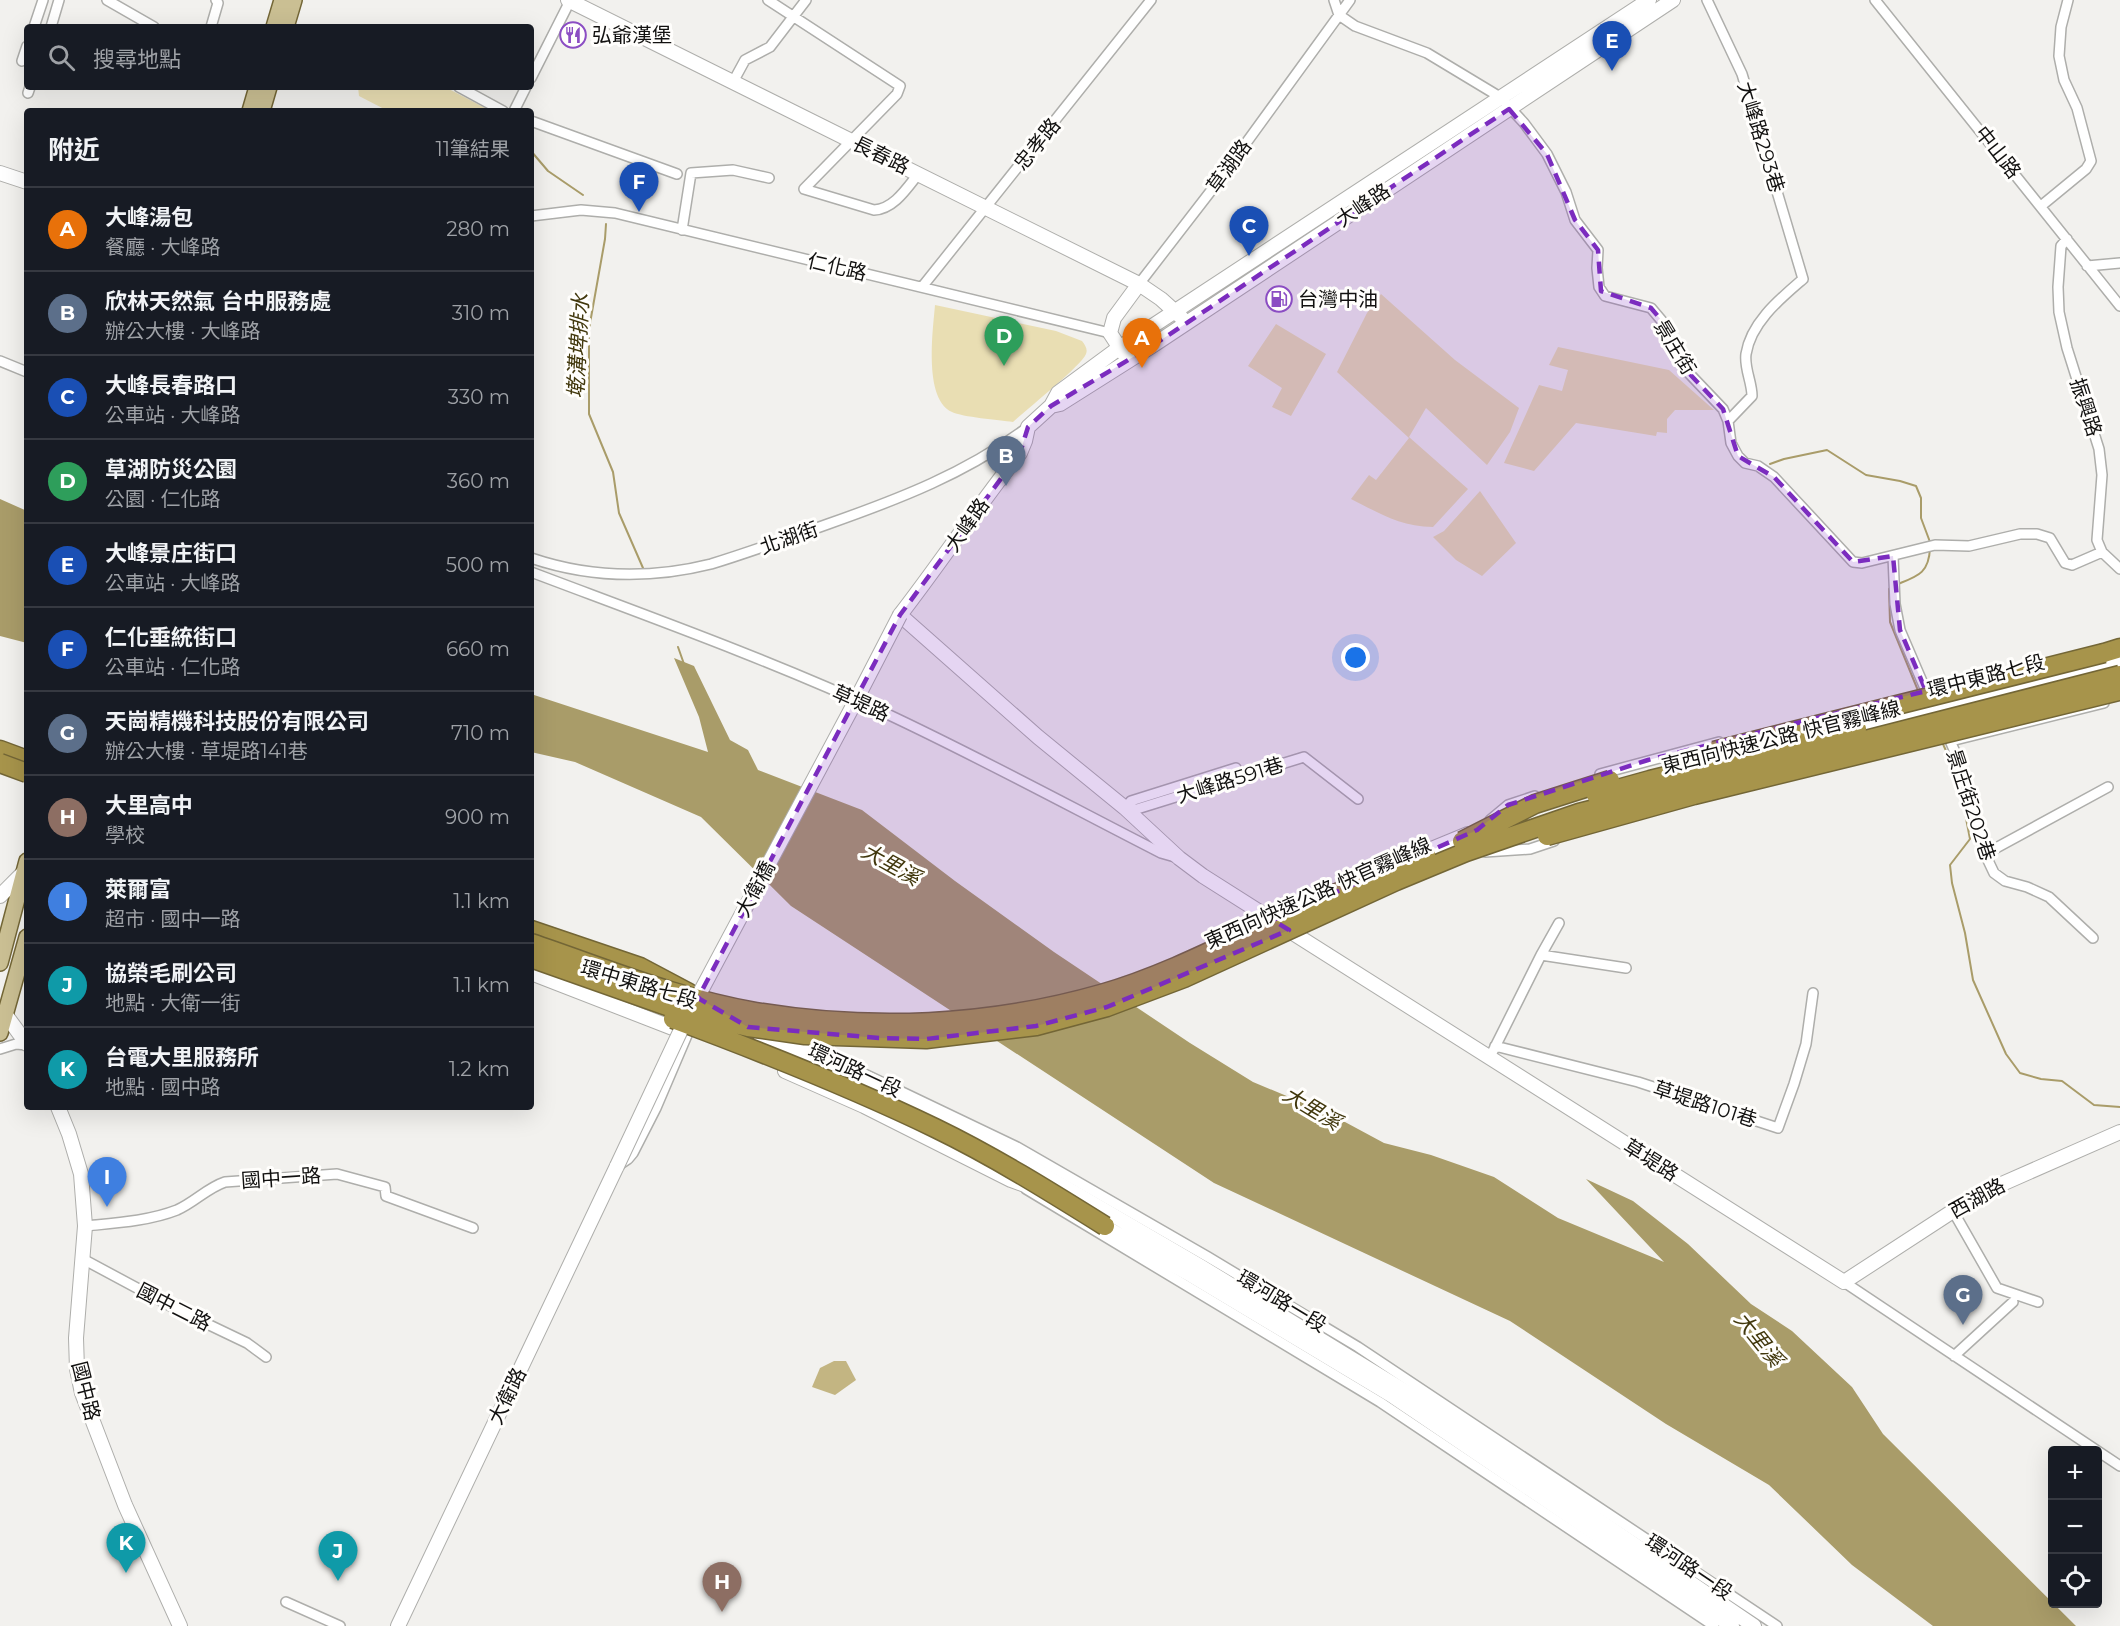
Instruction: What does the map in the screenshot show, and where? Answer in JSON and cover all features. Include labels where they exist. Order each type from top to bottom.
[{"type":"highway","points":[[1472,844],[1534,804],[1616,778],[1778,734],[2116,656]]},
{"type":"highway","name":"東西向快速公路 快官霧峰線","points":[[534,944],[684,994],[754,1011],[846,1023],[926,1024],[1032,1010],[1102,994],[1178,967],[1316,902],[1472,844],[1653,792],[2120,675]]},
{"type":"highway","points":[[1472,844],[1534,840],[1694,795],[2120,691]]},
{"type":"highway","points":[[0,750],[24,759]]},
{"type":"highway","points":[[2,767],[24,771]]},
{"type":"highway","name":"東西向快速公路 快官霧峰線","points":[[534,959],[681,1011],[748,1027],[805,1035],[926,1039],[1036,1026],[1107,1007],[1184,978],[1472,844]]},
{"type":"highway","points":[[534,931],[640,967],[680,987],[706,1005]]},
{"type":"highway","points":[[534,967],[730,1040],[869,1098],[937,1129],[1044,1188],[1105,1226]]},
{"type":"main road","points":[[275,24],[282,0]]},
{"type":"main road","points":[[287,24],[294,0]]},
{"type":"main road","points":[[251,108],[256,90]]},
{"type":"main road","points":[[263,108],[268,90]]},
{"type":"main road","points":[[0,963],[24,871]]},
{"type":"main road","points":[[0,1033],[2,1009],[24,946]]},
{"type":"street","points":[[35,24],[43,0]]},
{"type":"street","points":[[53,22],[59,0]]},
{"type":"street","points":[[107,0],[149,24]]},
{"type":"street","points":[[212,24],[218,3],[216,0]]},
{"type":"street","points":[[768,0],[900,86],[897,94],[804,189],[874,210],[883,210],[892,204],[919,173]]},
{"type":"street","points":[[733,82],[745,60],[770,47],[806,0]]},
{"type":"street","name":"忠孝路","points":[[922,287],[1151,0]]},
{"type":"street","points":[[1334,0],[1339,15]]},
{"type":"street","name":"草湖路","points":[[1110,333],[1114,318],[1210,192],[1350,0]]},
{"type":"street","name":"大峰路","points":[[1051,406],[1060,404],[1186,323],[1505,103],[1649,0]]},
{"type":"street","name":"大峰路","points":[[900,615],[939,564],[969,518],[1020,453],[1028,427],[1051,406],[1058,393],[1119,348],[1505,103],[1673,0]]},
{"type":"street","name":"大峰路293巷","points":[[1707,0],[1742,74],[1803,279],[1766,313],[1750,341],[1746,355],[1752,396],[1728,421]]},
{"type":"street","name":"中山路","points":[[1875,0],[2120,306]]},
{"type":"street","points":[[2040,206],[2086,169],[2091,161],[2077,108],[2064,80],[2059,56],[2061,27],[2068,0]]},
{"type":"street","points":[[534,72],[569,1]]},
{"type":"street","name":"長春路","points":[[569,1],[1139,284],[1176,312],[1186,323]]},
{"type":"street","name":"景庄街","points":[[1339,15],[1355,26],[1427,53],[1505,103],[1524,123],[1547,154],[1566,192],[1575,220],[1598,250],[1597,268],[1601,291],[1605,296],[1651,308],[1662,321],[1683,367],[1723,409],[1728,421],[1731,443],[1738,456],[1745,463],[1758,466],[1774,477],[1852,562],[1862,563],[1935,545],[1969,546],[2030,533],[2050,538],[2065,563],[2072,565],[2102,552]]},
{"type":"street","points":[[22,61],[24,55]]},
{"type":"street","points":[[464,90],[498,108]]},
{"type":"street","points":[[516,108],[524,90]]},
{"type":"street","points":[[534,123],[684,174],[733,170],[768,178]]},
{"type":"street","points":[[0,173],[24,181]]},
{"type":"street","points":[[682,230],[684,174]]},
{"type":"street","name":"仁化路","points":[[534,216],[581,210],[615,213],[1110,333]]},
{"type":"street","name":"振興路","points":[[2067,240],[2061,246],[2059,312],[2067,348],[2099,449],[2102,475],[2097,540],[2102,552]]},
{"type":"street","points":[[2087,266],[2120,262]]},
{"type":"street","points":[[1110,333],[1127,360]]},
{"type":"street","points":[[0,361],[24,371]]},
{"type":"street","name":"北湖街","points":[[534,559],[575,571],[614,575],[656,574],[711,564],[924,489],[974,464],[1028,427]]},
{"type":"street","points":[[2102,552],[2120,569]]},
{"type":"street","name":"景庄街202巷","points":[[1893,556],[1895,604],[1900,630],[1926,690],[1929,708],[1937,726],[1951,741],[1962,768],[1985,854],[1994,873],[2005,881],[2027,887],[2049,897],[2093,938]]},
{"type":"street","name":"草堤路","points":[[534,573],[676,626],[883,712],[1161,853],[1179,858]]},
{"type":"street","name":"草堤路","points":[[900,615],[1038,737],[1125,808],[1179,858],[1230,894],[1492,1052],[2120,1466]]},
{"type":"street","name":"大衛橋","points":[[617,1166],[687,1017],[900,615]]},
{"type":"street","name":"環中東路七段","points":[[1292,931],[1467,855],[1472,844],[1508,805],[1648,760],[2082,652],[2120,640]]},
{"type":"street","name":"環中東路七段","points":[[1273,920],[1472,844],[1578,795],[1929,708],[2116,656]]},
{"type":"street","name":"環中東路七段","points":[[1472,844],[2120,680]]},
{"type":"street","name":"環中東路七段","points":[[1472,844],[1530,849],[1655,812],[2089,708],[2120,698]]},
{"type":"street","name":"大峰路591巷","points":[[1125,808],[1137,809],[1304,757],[1358,799]]},
{"type":"street","points":[[1648,760],[1655,812]]},
{"type":"street","points":[[2,767],[24,778]]},
{"type":"street","points":[[1125,808],[1131,801],[1236,768]]},
{"type":"street","points":[[1985,854],[2108,787]]},
{"type":"street","points":[[0,896],[24,868]]},
{"type":"street","points":[[1492,1052],[1559,923]]},
{"type":"street","name":"環中東路七段","points":[[534,938],[637,972],[706,1005]]},
{"type":"street","name":"環中東路七段","points":[[534,952],[706,1005]]},
{"type":"street","points":[[1541,955],[1626,969]]},
{"type":"street","name":"環中東路七段","points":[[534,974],[688,1034]]},
{"type":"street","name":"草堤路101巷","points":[[1492,1052],[1638,1083],[1778,1128],[1806,1044],[1813,993]]},
{"type":"street","name":"環河路一段","points":[[706,1005],[756,1034],[1010,1155],[1200,1266],[1447,1418],[1754,1626]]},
{"type":"street","points":[[2,1009],[24,1036]]},
{"type":"street","points":[[617,1166],[633,1153],[656,1108],[688,1034]]},
{"type":"street","name":"環河路一段","points":[[688,1034],[744,1054],[864,1106],[1011,1180],[1380,1402],[1714,1626]]},
{"type":"street","name":"環河路一段","points":[[756,1034],[783,1039],[810,1048],[947,1112],[1017,1147],[1208,1257],[1358,1347],[1777,1626]]},
{"type":"street","points":[[0,1049],[24,1039]]},
{"type":"street","name":"國中路","points":[[59,1110],[81,1174],[85,1226],[76,1338],[77,1370],[82,1393],[125,1505],[180,1626]]},
{"type":"street","name":"西湖路","points":[[1844,1282],[1953,1211],[1995,1187],[2120,1132]]},
{"type":"street","name":"大衛路","points":[[398,1626],[617,1166]]},
{"type":"street","name":"國中一路","points":[[85,1226],[147,1218],[175,1210],[188,1204],[211,1187],[225,1182],[337,1174],[385,1187],[386,1196],[473,1228]]},
{"type":"street","name":"環河路一段","points":[[1011,1180],[1037,1190],[1067,1209],[1105,1226],[1391,1395],[1732,1626]]},
{"type":"street","points":[[1953,1211],[1997,1288],[2038,1302]]},
{"type":"street","name":"國中二路","points":[[81,1258],[176,1309],[247,1343],[266,1357]]},
{"type":"street","points":[[1953,1356],[2013,1302]]},
{"type":"street","points":[[286,1602],[340,1626]]},
{"type":"highlighted area","points":[[1509,109],[1547,154],[1575,220],[1598,250],[1601,291],[1651,308],[1662,321],[1683,367],[1723,409],[1738,456],[1774,477],[1853,562],[1893,556],[1900,630],[1926,691],[1648,760],[1508,805],[1477,830],[1273,920],[1289,930],[1107,1007],[1036,1026],[926,1039],[879,1038],[748,1027],[698,998],[900,615],[1020,453],[1028,427],[1051,406],[1155,344]]},
{"type":"shaded area","points":[[358,90],[451,90],[485,108],[382,108],[359,96]]},
{"type":"shaded area","points":[[1381,294],[1455,360],[1519,408],[1510,432],[1487,465],[1426,408],[1409,437],[1468,489],[1433,527],[1400,522],[1351,499],[1369,475],[1376,480],[1409,438],[1337,372],[1367,313]]},
{"type":"shaded area","points":[[935,305],[1056,331],[1082,341],[1086,354],[1064,378],[1013,422],[957,414],[943,405],[933,379],[932,346]]},
{"type":"shaded area","points":[[1276,324],[1326,354],[1291,416],[1272,407],[1282,388],[1248,366]]},
{"type":"shaded area","points":[[1558,347],[1669,370],[1714,410],[1675,410],[1667,419],[1667,433],[1657,432],[1656,436],[1576,423],[1534,471],[1504,463],[1539,385],[1562,391],[1568,370],[1549,365]]},
{"type":"shaded area","points":[[1480,491],[1516,543],[1482,576],[1456,560],[1433,537],[1444,531]]},
{"type":"shaded area","points":[[834,1361],[846,1361],[856,1380],[835,1395],[812,1387],[820,1368]]},
{"type":"water","points":[[0,499],[24,510],[24,642],[0,636]]},
{"type":"water","name":"大里溪","points":[[674,658],[694,666],[730,740],[748,750],[758,770],[862,810],[1054,952],[1190,1043],[1253,1082],[1332,1115],[1384,1143],[1431,1155],[1494,1177],[1558,1218],[1664,1262],[1586,1179],[1633,1201],[1688,1244],[1751,1304],[1792,1331],[1852,1387],[1883,1434],[2048,1598],[2048,1608],[2058,1608],[2076,1626],[1933,1626],[1852,1565],[1769,1485],[1666,1424],[1510,1321],[1214,1183],[791,906],[701,817],[575,762],[534,753],[534,695],[708,752],[699,717]]},
{"type":"waterway","name":"墘溝埤排水","points":[[534,155],[548,171],[583,195]]},
{"type":"waterway","name":"墘溝埤排水","points":[[606,224],[589,329],[589,414],[613,472],[619,513],[643,568]]},
{"type":"waterway","points":[[1770,464],[1827,450],[1866,475],[1916,486],[1921,498],[1921,518],[1930,542]]},
{"type":"waterway","points":[[1898,584],[1911,579],[1925,568],[1930,548]]},
{"type":"waterway","points":[[1893,587],[1889,589],[1890,622],[1919,693]]},
{"type":"waterway","name":"墘溝埤排水","points":[[678,647],[684,664]]},
{"type":"waterway","points":[[1942,742],[1958,777],[1970,839],[1950,865],[1952,883],[1965,933],[1973,980],[2006,1054],[2020,1073],[2041,1079],[2062,1081],[2094,1105],[2120,1107]]},
{"type":"place","name":"弘爺漢堡","points":[[573,35]]},
{"type":"place","name":"大峰景庄街口","points":[[1612,71]]},
{"type":"place","name":"仁化垂統街口","points":[[639,212]]},
{"type":"place","name":"大峰長春路口","points":[[1249,256]]},
{"type":"place","name":"台灣中油","points":[[1279,299]]},
{"type":"place","name":"草湖防災公園","points":[[1004,366]]},
{"type":"place","name":"大峰湯包","points":[[1142,368]]},
{"type":"place","name":"欣林天然氣 台中服務處","points":[[1006,486]]},
{"type":"place","name":"萊爾富","points":[[107,1207]]},
{"type":"place","name":"天崗精機科技股份有限公司","points":[[1963,1325]]},
{"type":"place","name":"台電大里服務所","points":[[126,1573]]},
{"type":"place","name":"協榮毛刷公司","points":[[338,1581]]},
{"type":"place","name":"大里高中","points":[[722,1612]]}]
